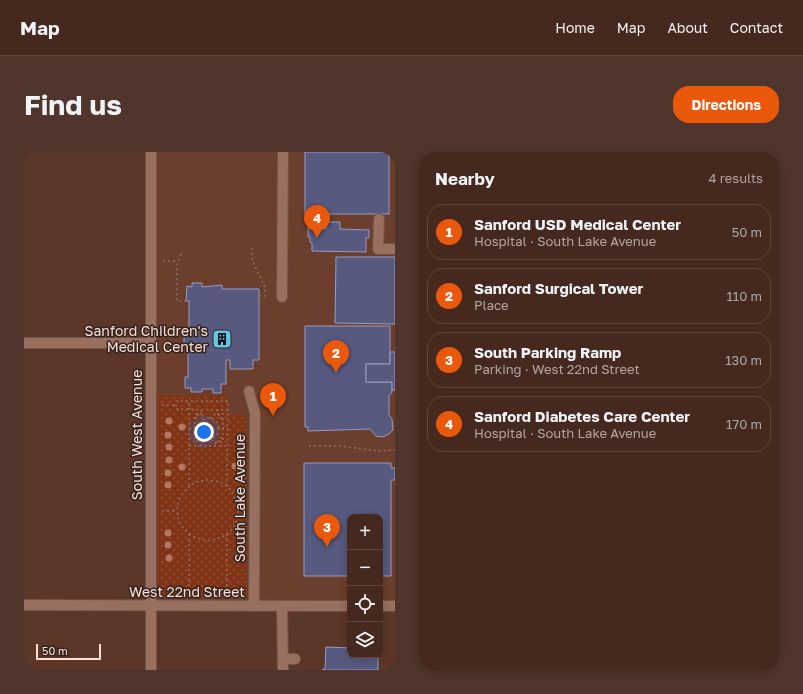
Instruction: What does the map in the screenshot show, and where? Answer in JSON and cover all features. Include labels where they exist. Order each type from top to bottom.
[{"type":"street","name":"South West Avenue","points":[[151,152],[151,670]]},
{"type":"street","points":[[282,297],[283,152]]},
{"type":"street","points":[[379,219],[378,249],[395,249]]},
{"type":"street","points":[[24,343],[150,343]]},
{"type":"street","name":"South Lake Avenue","points":[[249,391],[255,413],[254,606]]},
{"type":"street","name":"West 22nd Street","points":[[24,605],[347,606]]},
{"type":"street","points":[[282,606],[283,670]]},
{"type":"street","points":[[383,606],[395,606]]},
{"type":"street","points":[[283,659],[295,659]]},
{"type":"path","points":[[252,248],[252,260],[265,287],[265,296],[259,296]]},
{"type":"path","points":[[181,254],[177,261],[177,301],[189,301]]},
{"type":"path","points":[[162,261],[177,261]]},
{"type":"path","points":[[228,410],[176,410],[176,401],[228,401],[228,410],[228,486]]},
{"type":"path","points":[[189,401],[189,486]]},
{"type":"path","points":[[162,405],[176,405]]},
{"type":"path","points":[[201,410],[202,414]]},
{"type":"path","points":[[215,414],[216,410]]},
{"type":"path","points":[[195,414],[202,414],[215,420],[219,428],[216,435],[202,442],[195,441],[195,414]]},
{"type":"path","points":[[215,414],[223,414],[223,442],[215,442],[202,435],[199,428],[204,420],[215,414]]},
{"type":"path","points":[[206,428],[209,424],[212,428]]},
{"type":"path","points":[[189,428],[206,428],[209,431],[212,428],[228,428]]},
{"type":"path","points":[[201,446],[202,442]]},
{"type":"path","points":[[215,442],[216,446]]},
{"type":"path","points":[[189,446],[228,446]]},
{"type":"path","points":[[309,446],[340,446],[378,451],[395,450]]},
{"type":"path","points":[[208,479],[215,480],[228,486],[236,497],[239,510],[236,523],[227,534],[215,540],[208,541],[195,538],[189,534],[180,523],[177,511],[180,496],[189,486],[201,480],[208,479]]},
{"type":"path","points":[[162,511],[177,511]]},
{"type":"path","points":[[189,534],[189,587]]},
{"type":"path","points":[[227,534],[227,587]]},
{"type":"shaded area","points":[[151,152],[395,152],[395,606],[383,606],[383,514],[347,514],[347,606],[151,605]]},
{"type":"shaded area","points":[[158,395],[227,396],[227,414],[246,415],[246,588],[249,588],[249,592],[245,596],[164,596],[158,591]]},
{"type":"building","points":[[305,152],[389,152],[389,214],[305,214]]},
{"type":"building","points":[[340,222],[340,229],[369,230],[369,238],[366,238],[366,252],[312,251],[312,243],[310,242],[310,237],[308,237],[308,228],[326,229],[326,223]]},
{"type":"building","points":[[336,257],[395,257],[395,324],[335,323]]},
{"type":"building","name":"Sanford Children's Medical Center","points":[[192,283],[202,283],[202,287],[222,285],[222,289],[259,289],[259,360],[253,360],[253,369],[230,369],[230,360],[226,360],[226,384],[221,384],[221,393],[213,393],[213,389],[202,389],[202,392],[191,392],[191,388],[185,388],[185,377],[188,377],[188,346],[184,346],[184,331],[189,331],[189,301],[186,301],[187,286],[192,287]]},
{"type":"building","points":[[305,326],[390,326],[390,364],[366,364],[366,382],[392,382],[392,392],[389,396],[389,415],[392,419],[393,430],[389,434],[383,437],[376,436],[370,429],[308,431],[308,427],[305,427]]},
{"type":"building","points":[[390,352],[395,352],[395,390],[392,390],[392,382],[366,382],[366,364],[390,364]]},
{"type":"building","points":[[304,463],[391,463],[391,468],[395,468],[395,480],[391,480],[391,576],[383,576],[383,514],[347,514],[347,576],[304,576]]},
{"type":"building","points":[[326,647],[347,648],[347,658],[378,658],[378,670],[322,670],[325,669]]},
{"type":"place","name":"Sanford Diabetes Care Center","points":[[317,238]]},
{"type":"place","name":"Sanford Children's Medical Center","points":[[222,339]]},
{"type":"place","name":"Sanford Surgical Tower","points":[[336,373]]},
{"type":"place","name":"Sanford USD Medical Center","points":[[273,416]]},
{"type":"place","name":"South Parking Ramp","points":[[327,547]]}]
